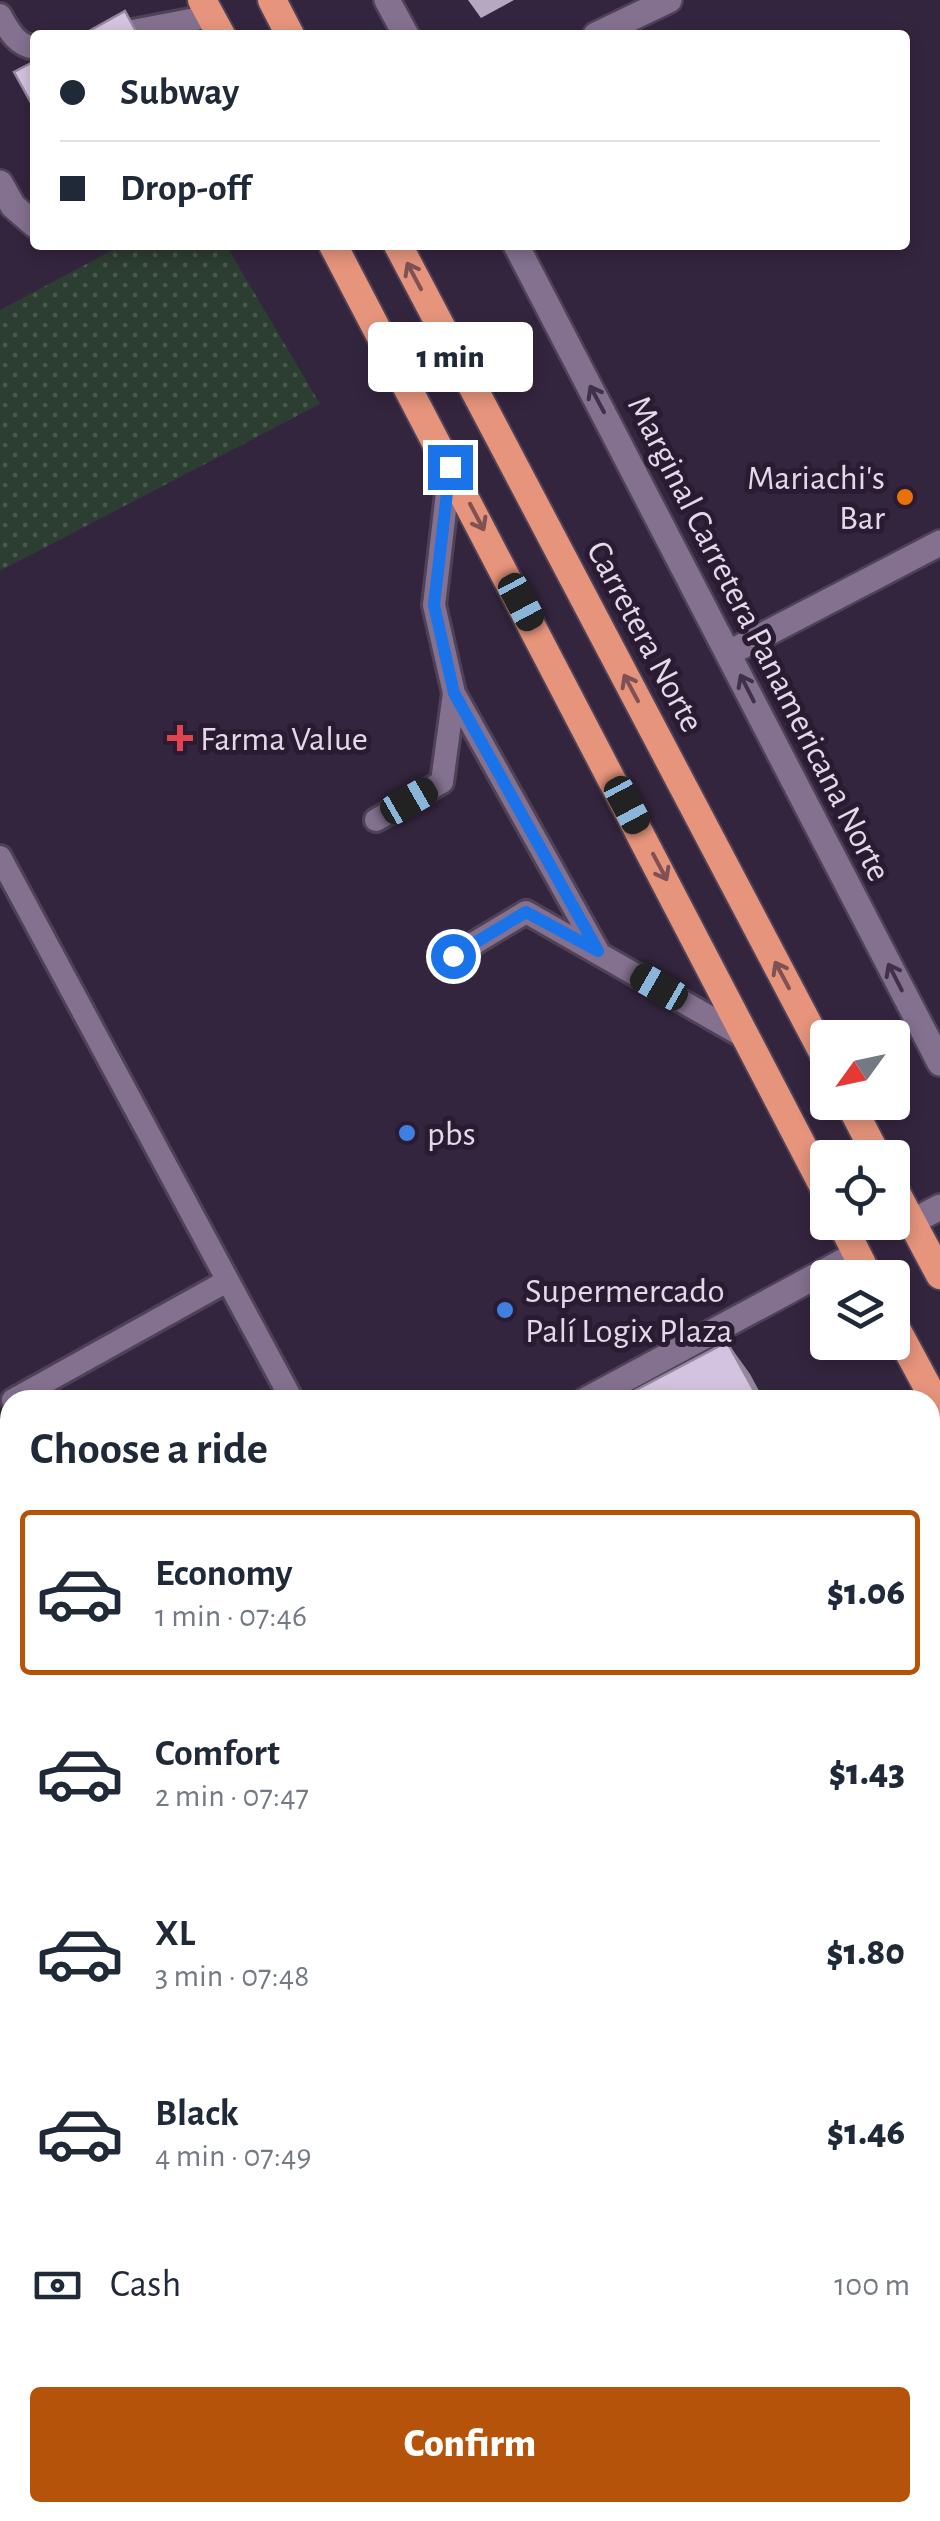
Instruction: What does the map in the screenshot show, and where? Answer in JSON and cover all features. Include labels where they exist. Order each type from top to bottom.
[{"type":"highway","points":[[272,0],[287,30]]},
{"type":"highway","points":[[336,250],[810,1159]]},
{"type":"highway","name":"Carretera Norte","points":[[401,250],[810,1028]]},
{"type":"highway","points":[[910,1218],[940,1275]]},
{"type":"highway","points":[[910,1354],[929,1390]]},
{"type":"street","points":[[387,0],[403,30]]},
{"type":"street","points":[[609,30],[669,0]]},
{"type":"street","points":[[0,183],[13,206],[30,220]]},
{"type":"street","name":"Marginal Carretera Panamericana Norte","points":[[519,250],[940,1064]]},
{"type":"street","points":[[729,653],[940,543]]},
{"type":"street","points":[[912,1222],[940,1207]]},
{"type":"street","points":[[607,1390],[810,1292]]},
{"type":"lane","points":[[0,15],[11,34],[30,47]]},
{"type":"lane","points":[[140,30],[212,17]]},
{"type":"lane","points":[[450,467],[434,605],[454,693],[598,951]]},
{"type":"lane","points":[[376,820],[442,782],[454,693]]},
{"type":"lane","points":[[1,862],[287,1390]]},
{"type":"lane","points":[[453,956],[526,912],[751,1041]]},
{"type":"lane","points":[[32,1390],[228,1280]]},
{"type":"green space","points":[[113,250],[229,250],[320,404],[0,571],[0,310]]},
{"type":"building","points":[[125,11],[135,30],[91,30]]},
{"type":"building","points":[[30,64],[30,101],[14,72]]},
{"type":"building","points":[[727,1342],[753,1390],[636,1390]]},
{"type":"place","name":"Mariachi's Bar","points":[[905,497]]},
{"type":"place","name":"Farma Value","points":[[180,738]]},
{"type":"place","name":"pbs","points":[[407,1133]]},
{"type":"place","name":"Supermercado Palí Logix Plaza","points":[[505,1310]]},
{"type":"route","points":[[450,467],[434,605],[454,693],[598,951],[526,912],[453,956]]}]
